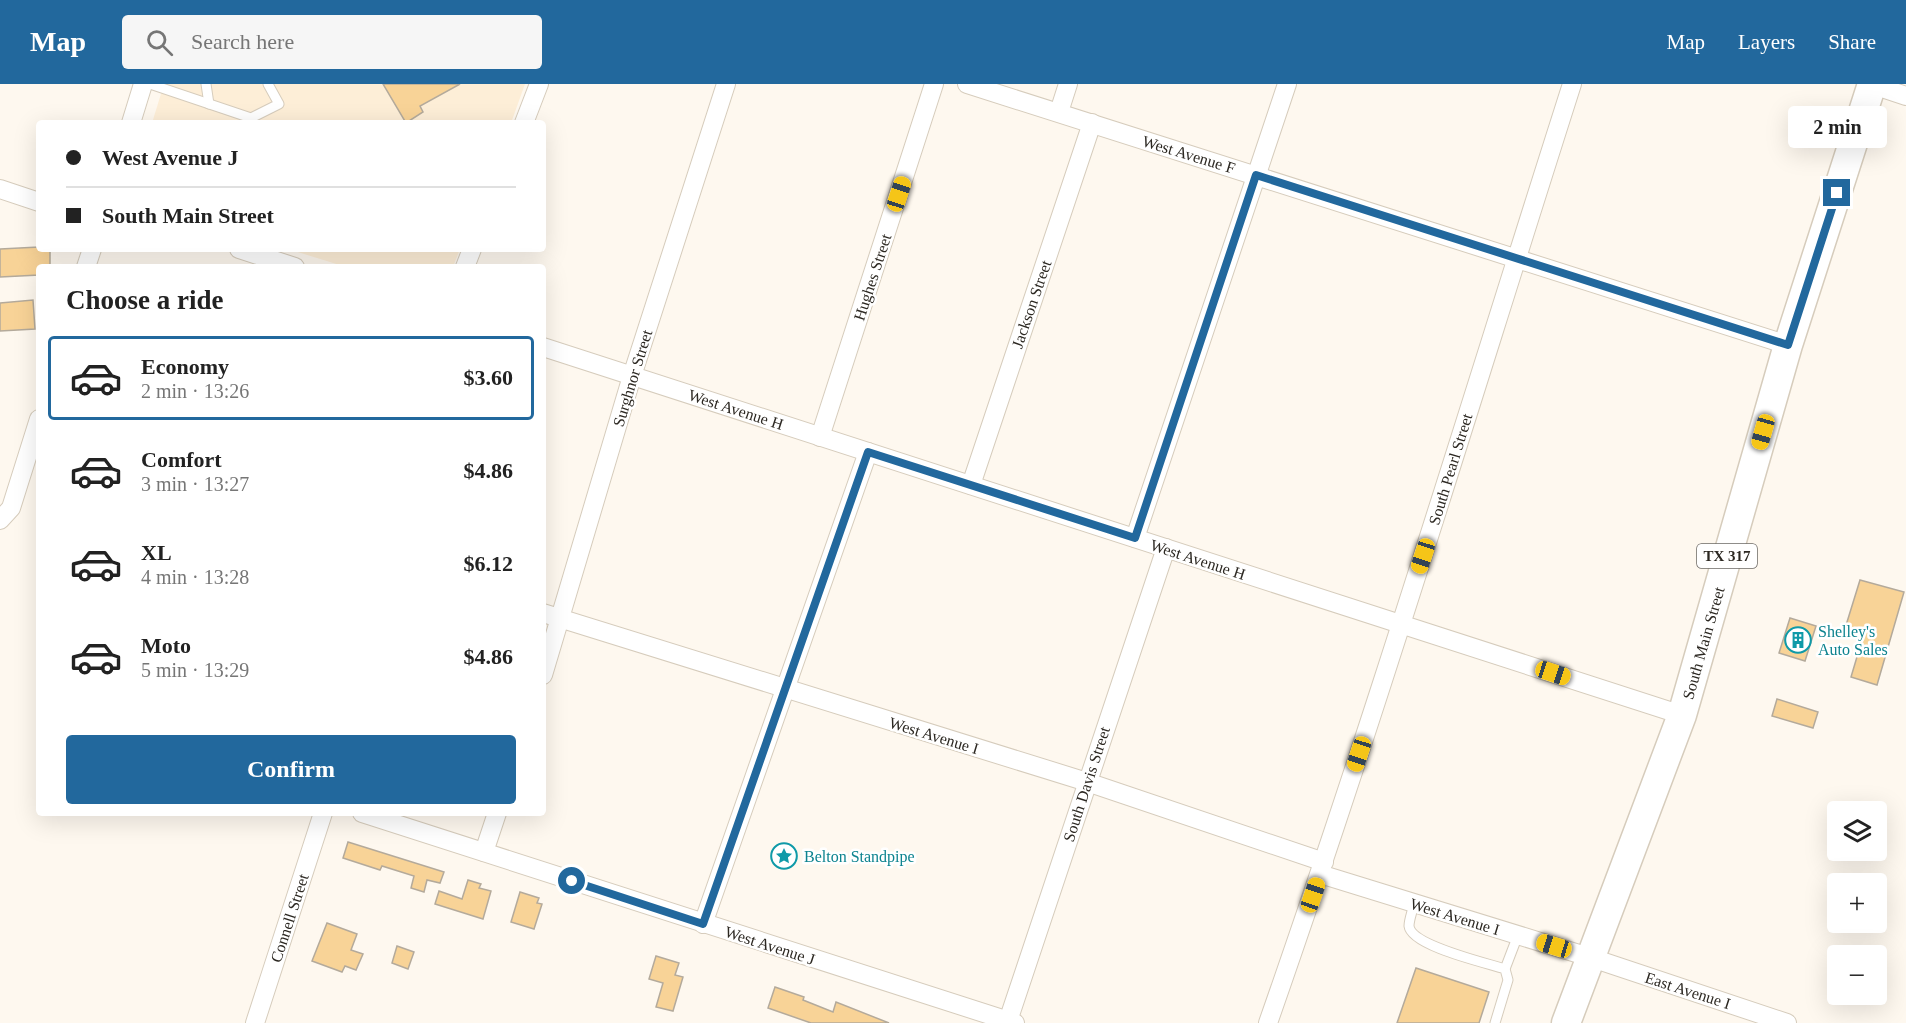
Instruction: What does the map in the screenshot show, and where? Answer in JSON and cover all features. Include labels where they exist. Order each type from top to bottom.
[{"type":"main road","name":"South Main Street","points":[[1566,1023],[1682,715],[1788,345],[1871,84]]},
{"type":"street","points":[[132,120],[143,84]]},
{"type":"street","points":[[525,120],[539,84]]},
{"type":"street","name":"Surghnor Street","points":[[546,666],[632,376],[726,84]]},
{"type":"street","name":"Hughes Street","points":[[820,437],[934,84]]},
{"type":"street","name":"West Avenue F","points":[[967,84],[1788,345]]},
{"type":"street","points":[[1059,112],[1068,84]]},
{"type":"street","points":[[1135,538],[1287,84]]},
{"type":"street","name":"South Pearl Street","points":[[1268,1023],[1322,868],[1401,624],[1572,84]]},
{"type":"street","points":[[1871,84],[1906,96]]},
{"type":"street","name":"Jackson Street","points":[[971,485],[1092,123]]},
{"type":"street","points":[[0,189],[36,201]]},
{"type":"street","points":[[248,252],[285,264]]},
{"type":"street","name":"West Avenue H","points":[[546,348],[1682,715]]},
{"type":"street","points":[[0,520],[11,508],[36,429]]},
{"type":"street","points":[[703,924],[868,452]]},
{"type":"street","name":"South Davis Street","points":[[1010,1022],[1087,782],[1166,548]]},
{"type":"street","name":"West Avenue I","points":[[546,614],[1087,782],[1414,903],[1589,957]]},
{"type":"street","name":"Connell Street","points":[[255,1023],[322,816]]},
{"type":"street","name":"West Avenue J","points":[[371,816],[1010,1022]]},
{"type":"street","points":[[484,852],[496,816]]},
{"type":"street","name":"East Avenue I","points":[[1589,957],[1787,1023]]},
{"type":"lane","points":[[150,84],[251,118],[279,104],[268,84]]},
{"type":"lane","points":[[206,84],[208,104]]},
{"type":"lane","points":[[1414,903],[1409,927],[1414,936],[1426,944],[1505,969]]},
{"type":"lane","points":[[1495,1023],[1508,980],[1505,969],[1518,935]]},
{"type":"shaded area","points":[[164,84],[525,84],[512,120],[153,120]]},
{"type":"shaded area","points":[[298,252],[459,252],[454,264],[336,264]]},
{"type":"building","points":[[383,84],[460,84],[420,106],[423,112],[411,120],[404,120]]},
{"type":"building","points":[[36,247],[36,252],[50,252],[50,264],[36,264],[36,275],[0,277],[0,249]]},
{"type":"building","points":[[33,300],[35,329],[0,331],[0,303]]},
{"type":"building","points":[[1860,580],[1904,592],[1877,685],[1851,677],[1862,640],[1843,635]]},
{"type":"building","name":"Shelley's Auto Sales","points":[[1790,618],[1816,626],[1805,661],[1779,653]]},
{"type":"building","points":[[1777,699],[1818,712],[1813,728],[1772,716]]},
{"type":"building","points":[[348,842],[444,872],[440,883],[427,880],[424,892],[411,888],[414,876],[382,866],[380,870],[343,858]]},
{"type":"building","points":[[468,880],[481,884],[479,888],[491,891],[483,919],[435,904],[439,891],[462,899]]},
{"type":"building","points":[[520,892],[539,898],[537,903],[542,904],[534,929],[511,922]]},
{"type":"building","points":[[327,923],[357,934],[351,950],[363,954],[356,970],[345,966],[342,972],[312,961]]},
{"type":"building","points":[[397,946],[414,952],[408,969],[392,963]]},
{"type":"building","points":[[656,956],[679,963],[675,975],[683,977],[673,1011],[656,1007],[663,983],[649,979]]},
{"type":"building","points":[[1416,968],[1489,992],[1479,1023],[1397,1023]]},
{"type":"building","points":[[775,987],[804,997],[803,1000],[833,1012],[836,1002],[889,1023],[811,1023],[768,1008]]},
{"type":"place","name":"Shelley's Auto Sales","points":[[1798,640]]},
{"type":"place","name":"Belton Standpipe","points":[[784,856]]},
{"type":"route","points":[[572,881],[703,924],[868,452],[1135,538],[1256,175],[1516,260],[1788,345],[1837,193]]}]
